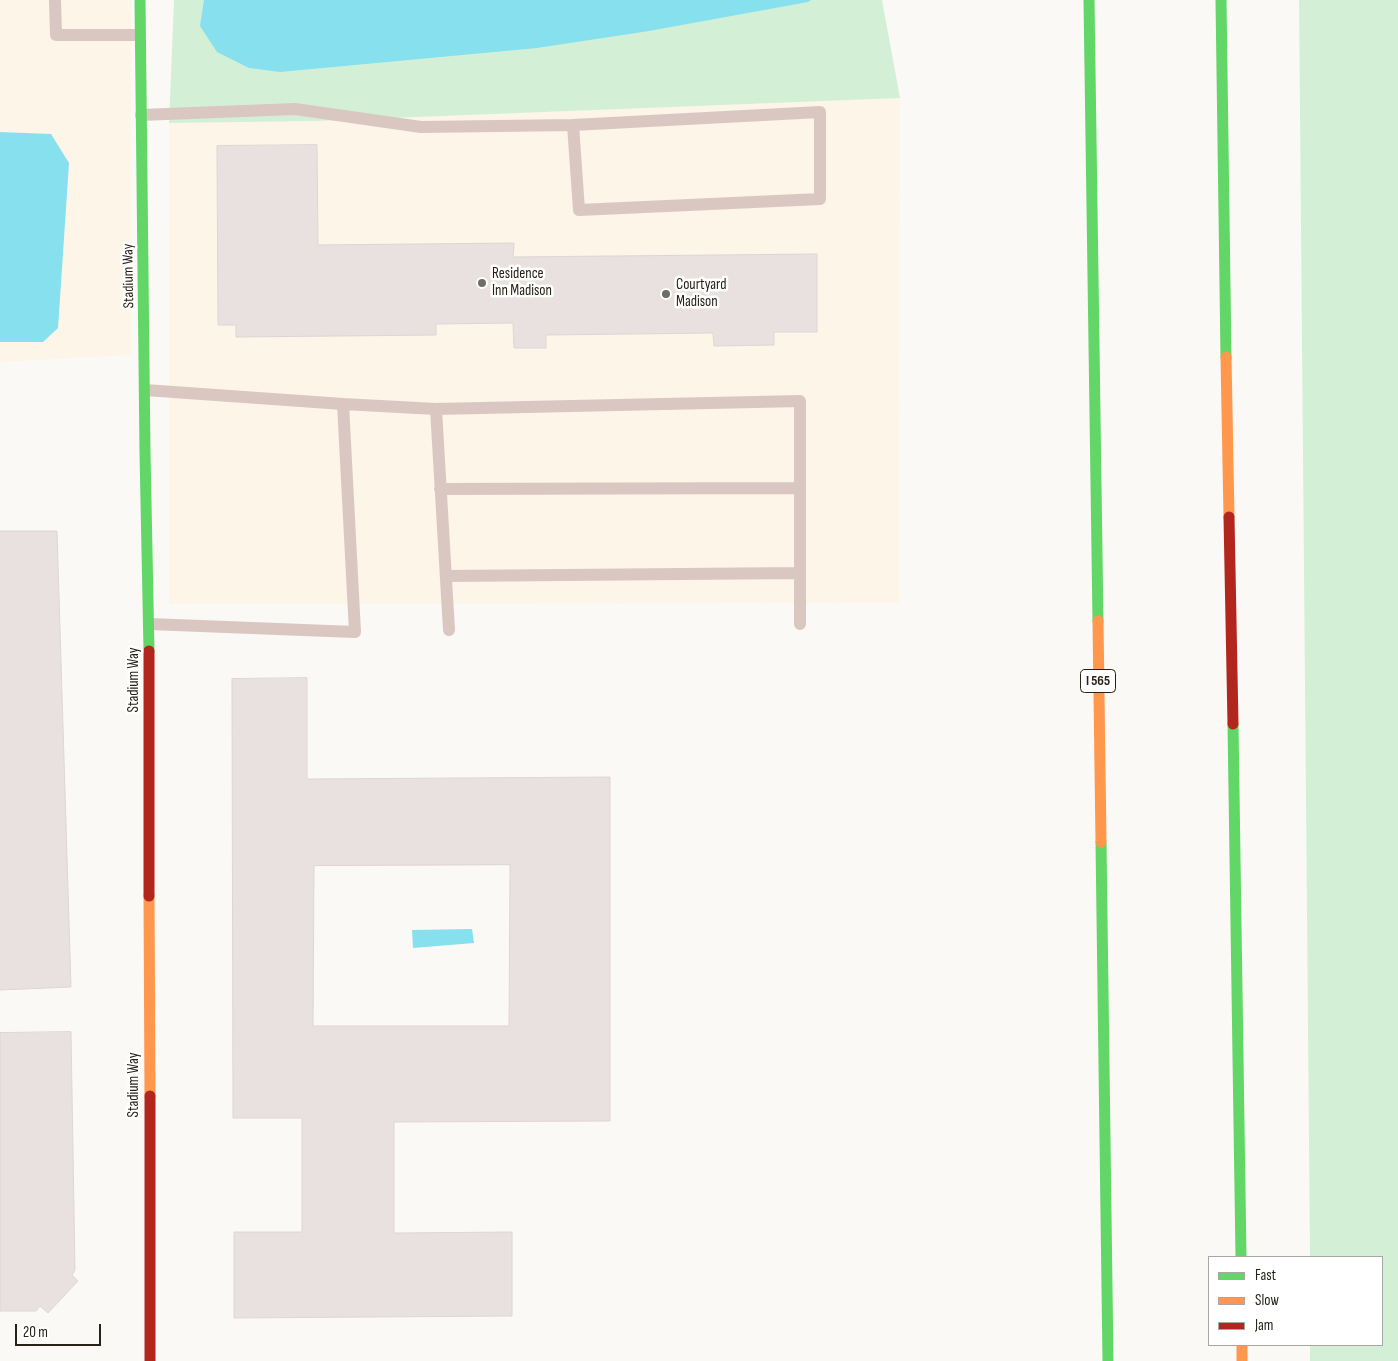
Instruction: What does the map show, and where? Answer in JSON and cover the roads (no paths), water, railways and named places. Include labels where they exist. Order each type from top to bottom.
[{"type":"main road","name":"Stadium Way","points":[[140,0],[145,452],[149,624],[150,1361]]},
{"type":"main road","name":"I 565","points":[[1089,0],[1108,1361]]},
{"type":"main road","points":[[1221,0],[1223,218],[1239,1005],[1241,1256]]},
{"type":"main road","points":[[1242,1346],[1242,1361]]},
{"type":"lane","points":[[55,0],[56,35],[140,35]]},
{"type":"lane","points":[[141,115],[295,109],[421,127],[573,125],[820,112],[820,199],[578,210],[573,125]]},
{"type":"lane","points":[[145,390],[436,409],[800,401],[800,624]]},
{"type":"lane","points":[[149,624],[354,632],[343,404]]},
{"type":"lane","points":[[436,409],[449,630]]},
{"type":"lane","points":[[440,488],[800,488]]},
{"type":"lane","points":[[446,576],[800,573]]},
{"type":"water","points":[[204,0],[811,0],[649,31],[537,48],[280,72],[249,68],[217,52],[200,26]]},
{"type":"water","points":[[0,132],[51,134],[69,163],[58,328],[43,342],[0,342]]},
{"type":"water","points":[[472,929],[474,943],[413,948],[412,930]]},
{"type":"place","name":"Residence Inn Madison","points":[[482,283]]},
{"type":"place","name":"Courtyard Madison","points":[[666,294]]}]
